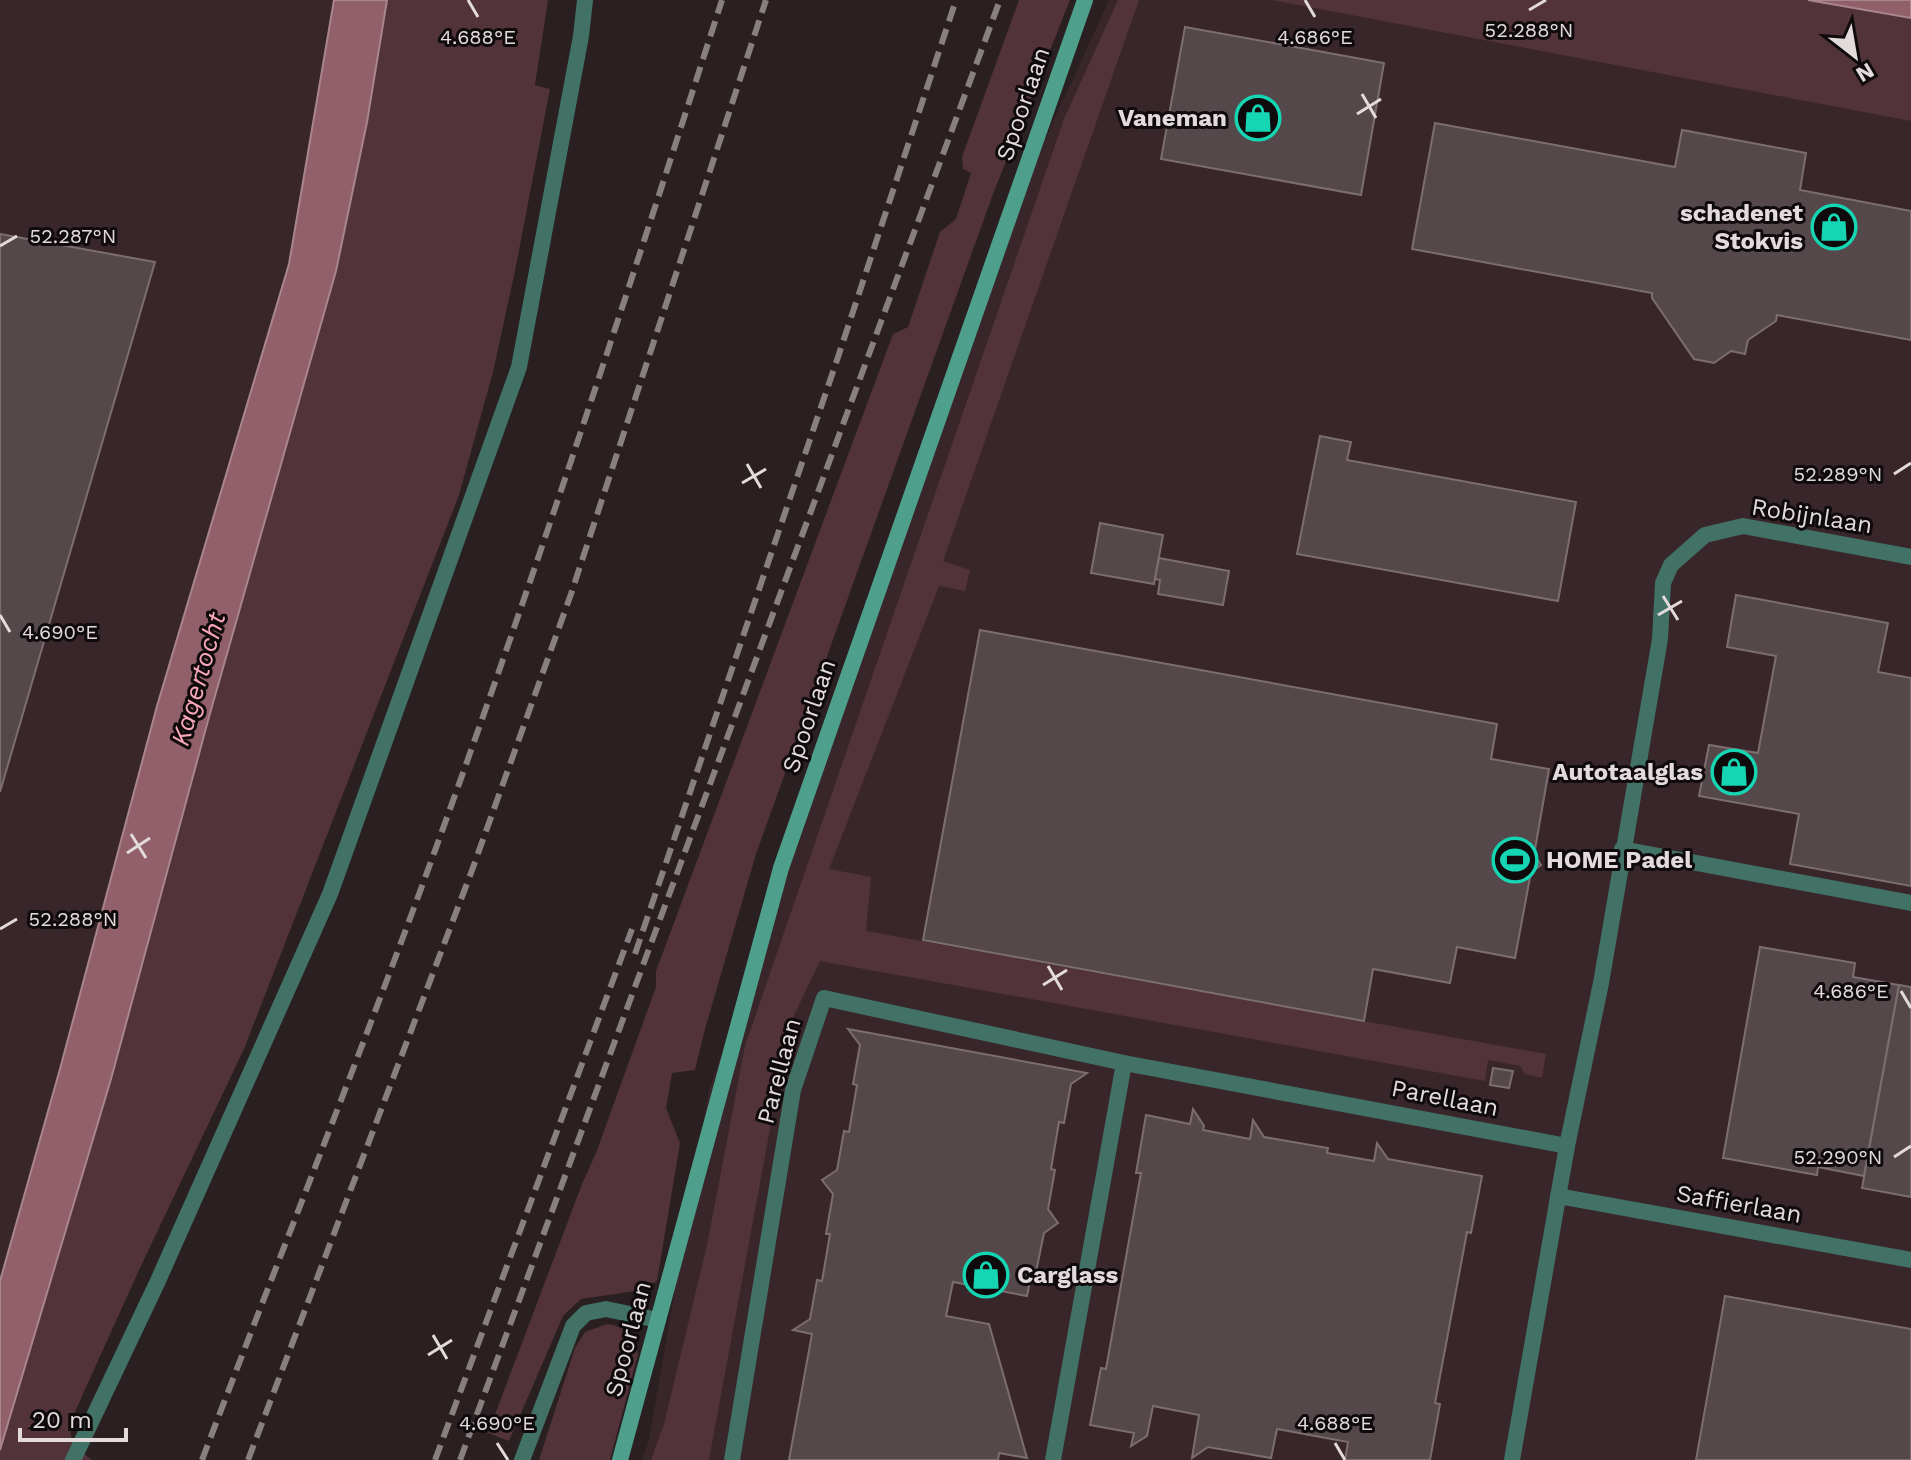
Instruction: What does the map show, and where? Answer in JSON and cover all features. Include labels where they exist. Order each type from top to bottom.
[{"type":"main road","name":"Spoorlaan","points":[[620,1460],[781,868],[1085,0]]},
{"type":"street","points":[[73,1460],[144,1311],[330,894],[519,367],[581,36],[585,0]]},
{"type":"street","name":"Robijnlaan","points":[[1622,849],[1660,639],[1663,583],[1671,565],[1705,535],[1743,526],[1911,557]]},
{"type":"street","points":[[1512,1460],[1567,1146],[1601,983],[1622,849],[1911,903]]},
{"type":"street","name":"Parellaan","points":[[732,1460],[793,1090],[824,998],[1124,1063],[1567,1146]]},
{"type":"street","points":[[1053,1460],[1124,1063]]},
{"type":"street","name":"Saffierlaan","points":[[1558,1196],[1911,1260]]},
{"type":"street","points":[[522,1460],[573,1326],[586,1313],[606,1309],[658,1320]]},
{"type":"shaded area","points":[[0,0],[354,0],[297,282],[0,1355]]},
{"type":"shaded area","points":[[387,0],[548,0],[535,85],[550,89],[493,372],[459,495],[244,1049],[69,1425],[73,1445],[92,1460],[0,1460],[15,1396],[111,1079],[209,717],[336,271],[367,122]]},
{"type":"shaded area","points":[[1019,0],[1070,0],[993,194],[756,854],[695,1070],[672,1073],[666,1108],[680,1143],[657,1281],[642,1290],[581,1299],[563,1316],[509,1441],[488,1433],[596,1153],[656,987],[656,971],[893,334],[908,327],[940,232],[956,219],[971,173],[963,169],[962,157]]},
{"type":"shaded area","points":[[1109,0],[1911,0],[1911,1460],[642,1460],[649,1440],[709,1090],[1036,159]]},
{"type":"shaded area","points":[[1118,0],[1139,0],[943,561],[970,570],[965,591],[939,586],[829,869],[871,877],[866,931],[1546,1054],[1542,1078],[1525,1074],[1520,1066],[1488,1060],[1485,1081],[820,961],[789,1026],[709,1460],[651,1460],[664,1424],[707,1245],[745,1046],[1064,119]]},
{"type":"shaded area","points":[[1272,0],[1808,0],[1911,18],[1911,121]]},
{"type":"shaded area","points":[[607,1324],[628,1333],[638,1354],[610,1460],[539,1460],[575,1348],[585,1332]]},
{"type":"water","name":"Kagertocht","points":[[334,0],[387,0],[367,122],[336,271],[209,717],[111,1079],[0,1450],[0,1281],[157,706],[289,264]]},
{"type":"water","points":[[1808,0],[1911,0],[1911,18]]},
{"type":"building","points":[[1185,27],[1384,63],[1361,195],[1161,159]]},
{"type":"building","points":[[1435,123],[1675,167],[1682,130],[1806,153],[1800,190],[1911,211],[1911,340],[1777,315],[1776,321],[1748,340],[1745,354],[1731,351],[1714,363],[1694,359],[1652,298],[1652,293],[1412,249]]},
{"type":"building","points":[[0,234],[155,262],[0,792]]},
{"type":"building","points":[[1320,436],[1351,442],[1347,460],[1576,502],[1558,601],[1297,554]]},
{"type":"building","points":[[1100,523],[1163,535],[1154,584],[1091,573]]},
{"type":"building","points":[[1159,558],[1229,571],[1223,605],[1158,594],[1160,580],[1155,579]]},
{"type":"building","points":[[1736,595],[1888,623],[1878,672],[1911,678],[1911,886],[1790,864],[1799,814],[1699,796],[1709,745],[1758,753],[1776,656],[1727,647]]},
{"type":"building","points":[[980,630],[1497,724],[1491,759],[1549,769],[1534,855],[1541,865],[1531,872],[1515,958],[1457,947],[1450,983],[1373,969],[1364,1021],[923,940]]},
{"type":"building","points":[[1760,947],[1855,963],[1853,977],[1899,985],[1864,1176],[1818,1167],[1817,1175],[1723,1158]]},
{"type":"building","points":[[1899,985],[1911,987],[1911,1197],[1862,1188]]},
{"type":"building","points":[[848,1029],[1087,1073],[1071,1084],[1064,1123],[1059,1122],[1048,1209],[1058,1223],[1044,1233],[1036,1272],[1032,1271],[1027,1296],[953,1282],[946,1316],[989,1324],[1027,1458],[999,1453],[998,1460],[789,1460],[812,1334],[793,1330],[810,1319],[817,1280],[822,1281],[833,1194],[822,1180],[837,1170],[844,1131],[849,1132],[857,1085],[853,1084],[860,1045]]},
{"type":"building","points":[[1493,1068],[1513,1071],[1509,1088],[1490,1085]]},
{"type":"building","points":[[1193,1109],[1204,1126],[1203,1130],[1250,1139],[1253,1120],[1264,1137],[1328,1148],[1327,1153],[1374,1161],[1377,1143],[1388,1159],[1482,1176],[1471,1233],[1467,1232],[1435,1403],[1440,1404],[1430,1460],[1345,1460],[1348,1442],[1277,1429],[1271,1458],[1208,1447],[1192,1458],[1199,1415],[1153,1406],[1147,1436],[1131,1446],[1134,1433],[1090,1425],[1101,1368],[1106,1369],[1141,1173],[1136,1173],[1146,1115],[1190,1124]]},
{"type":"building","points":[[1725,1296],[1911,1329],[1911,1460],[1696,1460]]},
{"type":"railway","points":[[202,1460],[441,834],[585,418],[722,0]]},
{"type":"railway","points":[[248,1460],[471,873],[571,594],[766,0]]},
{"type":"railway","points":[[635,954],[956,0]]},
{"type":"railway","points":[[460,1460],[1000,0]]},
{"type":"railway","points":[[435,1460],[632,929]]},
{"type":"place","name":"Vaneman","points":[[1258,118]]},
{"type":"place","name":"schadenet Stokvis","points":[[1834,227]]},
{"type":"place","name":"Autotaalglas","points":[[1734,772]]},
{"type":"place","name":"HOME Padel","points":[[1515,860]]},
{"type":"place","name":"Carglass","points":[[986,1275]]}]
